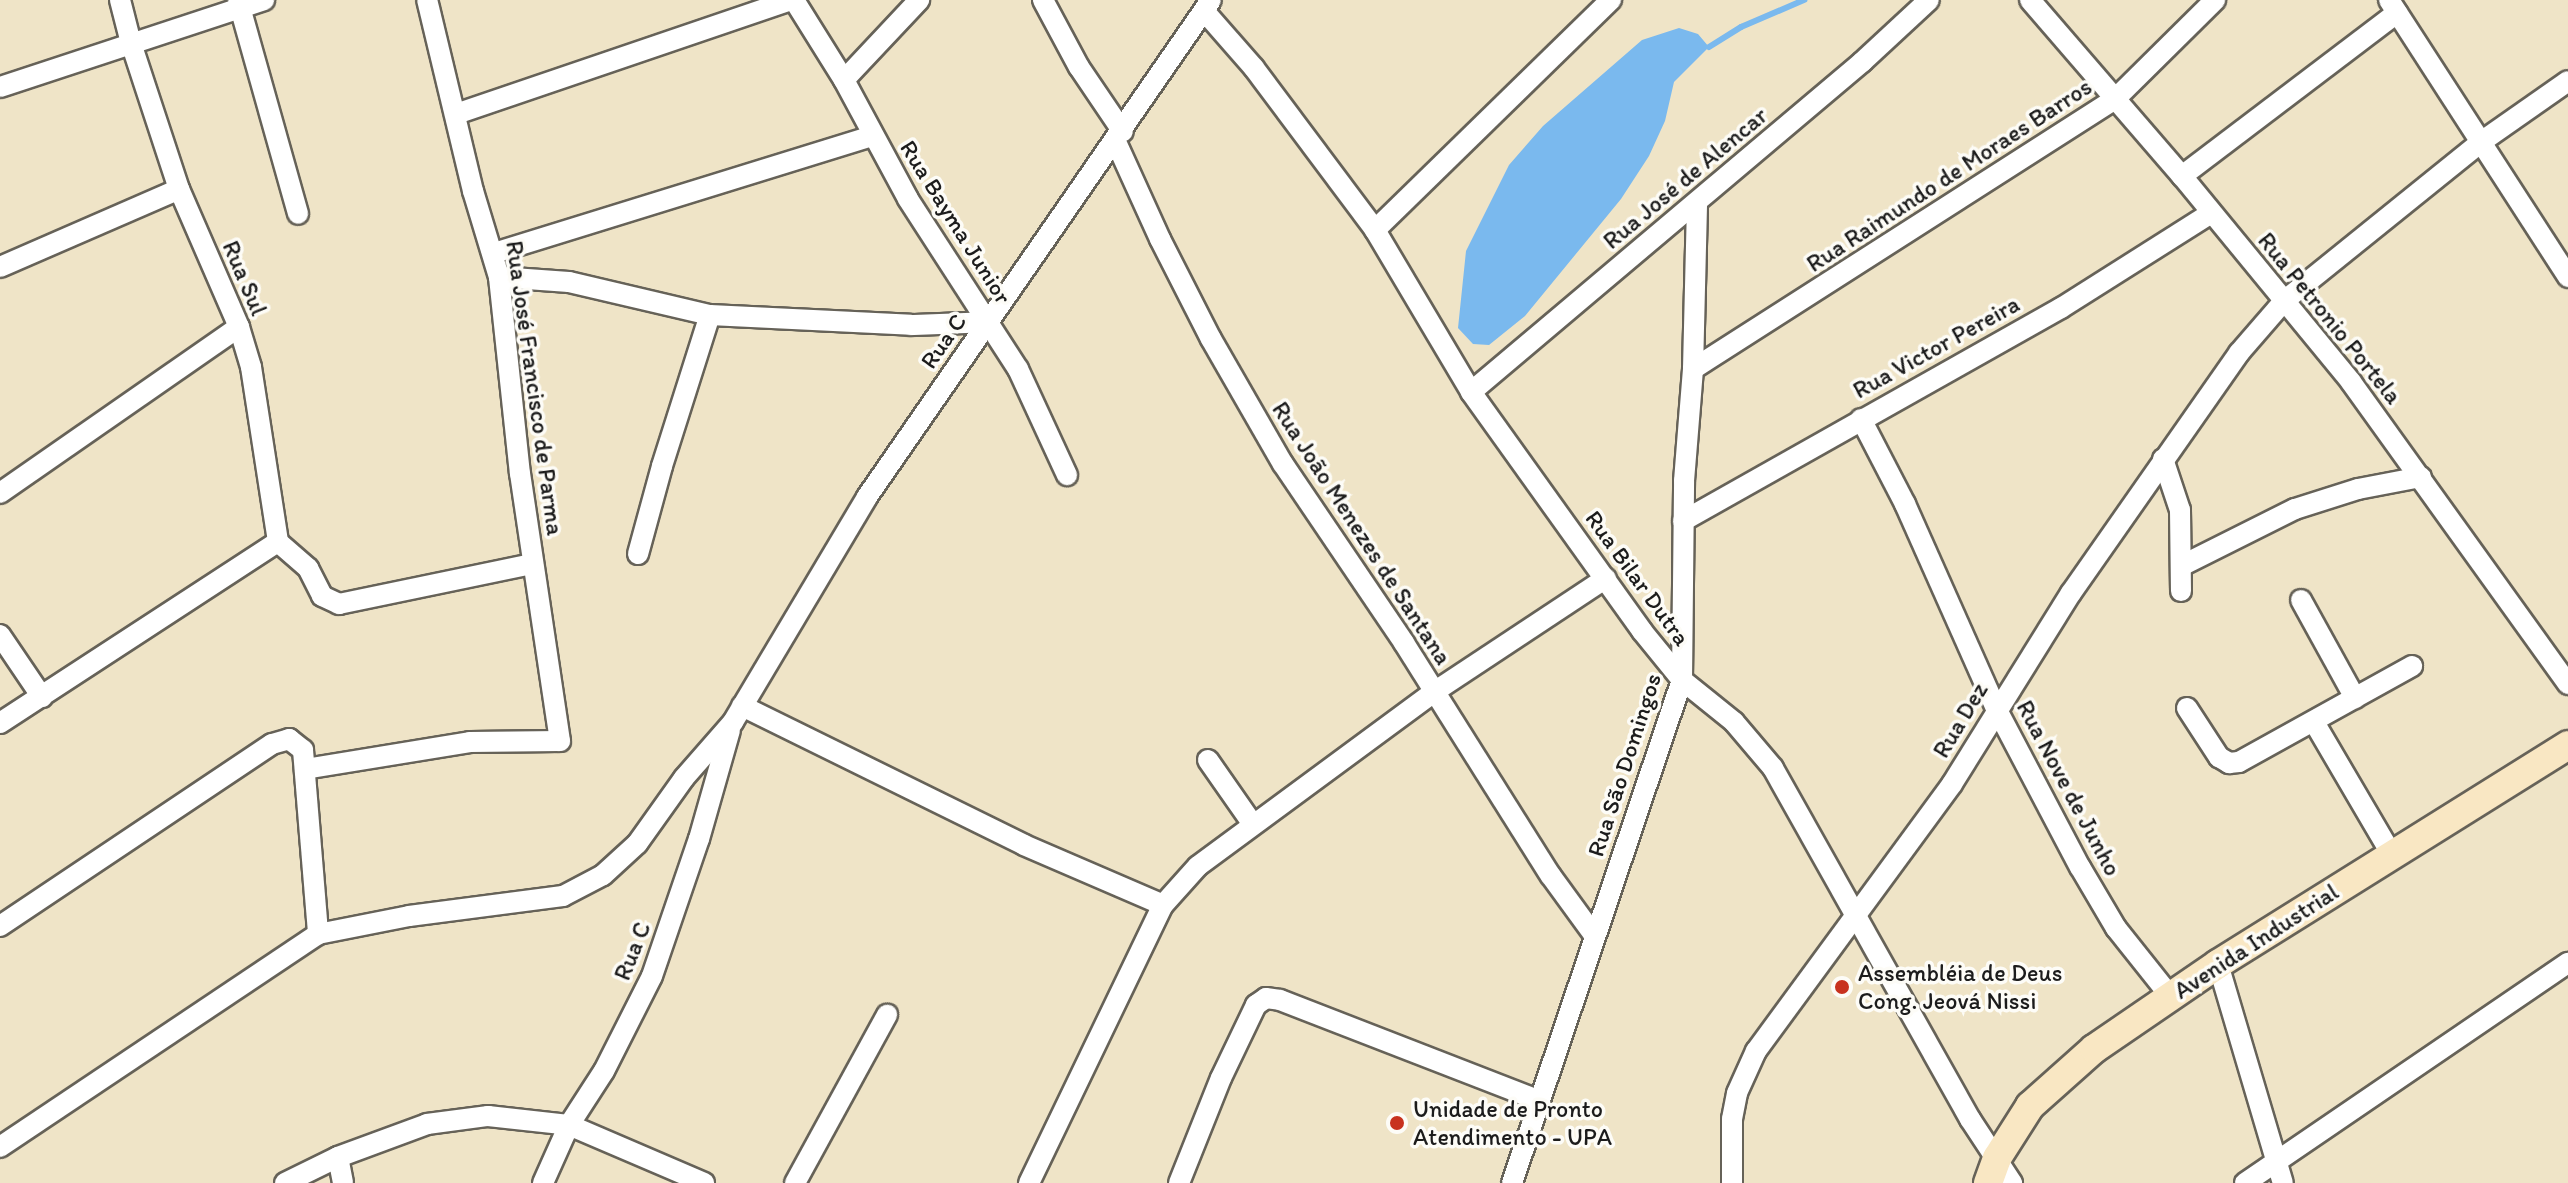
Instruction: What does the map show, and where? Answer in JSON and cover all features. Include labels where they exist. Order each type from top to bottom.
[{"type":"street","name":"Rua Sul","points":[[120,0],[179,189],[239,327],[251,367],[278,542]]},
{"type":"street","points":[[0,87],[239,5],[264,0]]},
{"type":"street","name":"Rua José Francisco de Parma","points":[[305,769],[470,742],[560,741],[509,391],[499,277],[473,191],[427,0]]},
{"type":"street","points":[[456,114],[792,0]]},
{"type":"street","name":"Rua Bayma Junior","points":[[792,0],[844,80],[871,136],[1035,401],[1067,475]]},
{"type":"street","points":[[844,80],[919,0]]},
{"type":"street","name":"Rua João Menezes de Santana","points":[[1043,0],[1119,137],[1160,239],[1246,401],[1337,548],[1434,692],[1551,876],[1594,935]]},
{"type":"street","name":"Rua José de Alencar","points":[[1471,392],[1862,62],[1929,0]]},
{"type":"street","name":"Rua Petronio Portela","points":[[2030,0],[2182,176],[2351,382],[2568,684]]},
{"type":"street","name":"Rua Raimundo de Moraes Barros","points":[[1693,369],[2115,99],[2215,0]]},
{"type":"street","points":[[1375,230],[1601,4]]},
{"type":"street","points":[[239,5],[298,214]]},
{"type":"street","name":"Rua C","points":[[318,934],[409,916],[563,896],[587,885],[637,844],[684,778],[737,714],[867,497],[1208,6]]},
{"type":"street","name":"Rua Bilar Dutra","points":[[1208,6],[1375,230],[1471,392],[1606,578],[1682,680],[1734,722],[1773,768],[1956,1095],[1992,1171],[2012,1183]]},
{"type":"street","points":[[2182,176],[2393,6],[2568,277]]},
{"type":"street","name":"Rua Dez","points":[[1732,1183],[1732,1119],[1747,1067],[1772,1027],[1952,784],[1996,708],[2163,459],[2239,353],[2284,301],[2481,142],[2568,81]]},
{"type":"street","points":[[494,253],[871,136]]},
{"type":"street","points":[[0,267],[179,189]]},
{"type":"street","name":"Rua São Domingos","points":[[1512,1183],[1682,680],[1683,521],[1693,369],[1697,202]]},
{"type":"street","name":"Rua Victor Pereira","points":[[1683,521],[2061,308],[2211,213]]},
{"type":"street","points":[[499,277],[569,282],[710,315],[911,325],[988,322]]},
{"type":"street","points":[[638,554],[662,466],[710,315]]},
{"type":"street","points":[[0,493],[239,327]]},
{"type":"street","name":"Rua Nove de Junho","points":[[1861,419],[1905,504],[1996,708],[2080,867],[2116,928],[2170,996]]},
{"type":"street","points":[[2163,459],[2180,510],[2181,591]]},
{"type":"street","points":[[2183,565],[2295,509],[2358,489],[2421,477]]},
{"type":"street","points":[[0,723],[278,542],[308,568],[322,596],[339,604],[533,564]]},
{"type":"street","points":[[1029,1183],[1163,905],[1198,866],[1252,823],[1434,692],[1606,578]]},
{"type":"street","points":[[2301,600],[2355,698]]},
{"type":"street","points":[[0,635],[42,697]]},
{"type":"street","points":[[2187,708],[2212,749],[2222,760],[2233,763],[2258,754],[2412,666]]},
{"type":"street","points":[[737,714],[1163,905]]},
{"type":"street","name":"Rua C","points":[[543,1183],[569,1125],[604,1071],[652,976],[699,839],[737,714]]},
{"type":"street","points":[[2314,722],[2392,855]]},
{"type":"street","points":[[0,926],[272,744],[289,739],[300,744],[305,769],[318,934],[0,1147]]},
{"type":"street","name":"Avenida Industrial","points":[[1992,1171],[2030,1106],[2065,1073],[2218,964],[2568,745]]},
{"type":"street","points":[[1208,760],[1252,823]]},
{"type":"street","points":[[2245,1183],[2280,1173],[2568,963]]},
{"type":"street","points":[[2218,964],[2280,1173]]},
{"type":"street","points":[[1179,1183],[1221,1078],[1256,1005],[1266,998],[1280,1000],[1540,1101]]},
{"type":"street","points":[[795,1183],[887,1015]]},
{"type":"street","points":[[285,1183],[338,1157],[427,1124],[458,1117],[523,1118],[569,1125],[704,1183]]},
{"type":"street","points":[[338,1157],[343,1183]]},
{"type":"water","points":[[1679,28],[1698,34],[1709,47],[1674,82],[1665,121],[1649,156],[1621,199],[1525,316],[1489,345],[1473,344],[1458,328],[1466,251],[1509,165],[1543,126],[1642,40]]},
{"type":"waterway","points":[[1709,47],[1741,27],[1804,0]]},
{"type":"place","name":"Assembléia de Deus Cong. Jeová Nissi","points":[[1842,987]]},
{"type":"place","name":"Unidade de Pronto Atendimento - UPA","points":[[1397,1123]]}]
